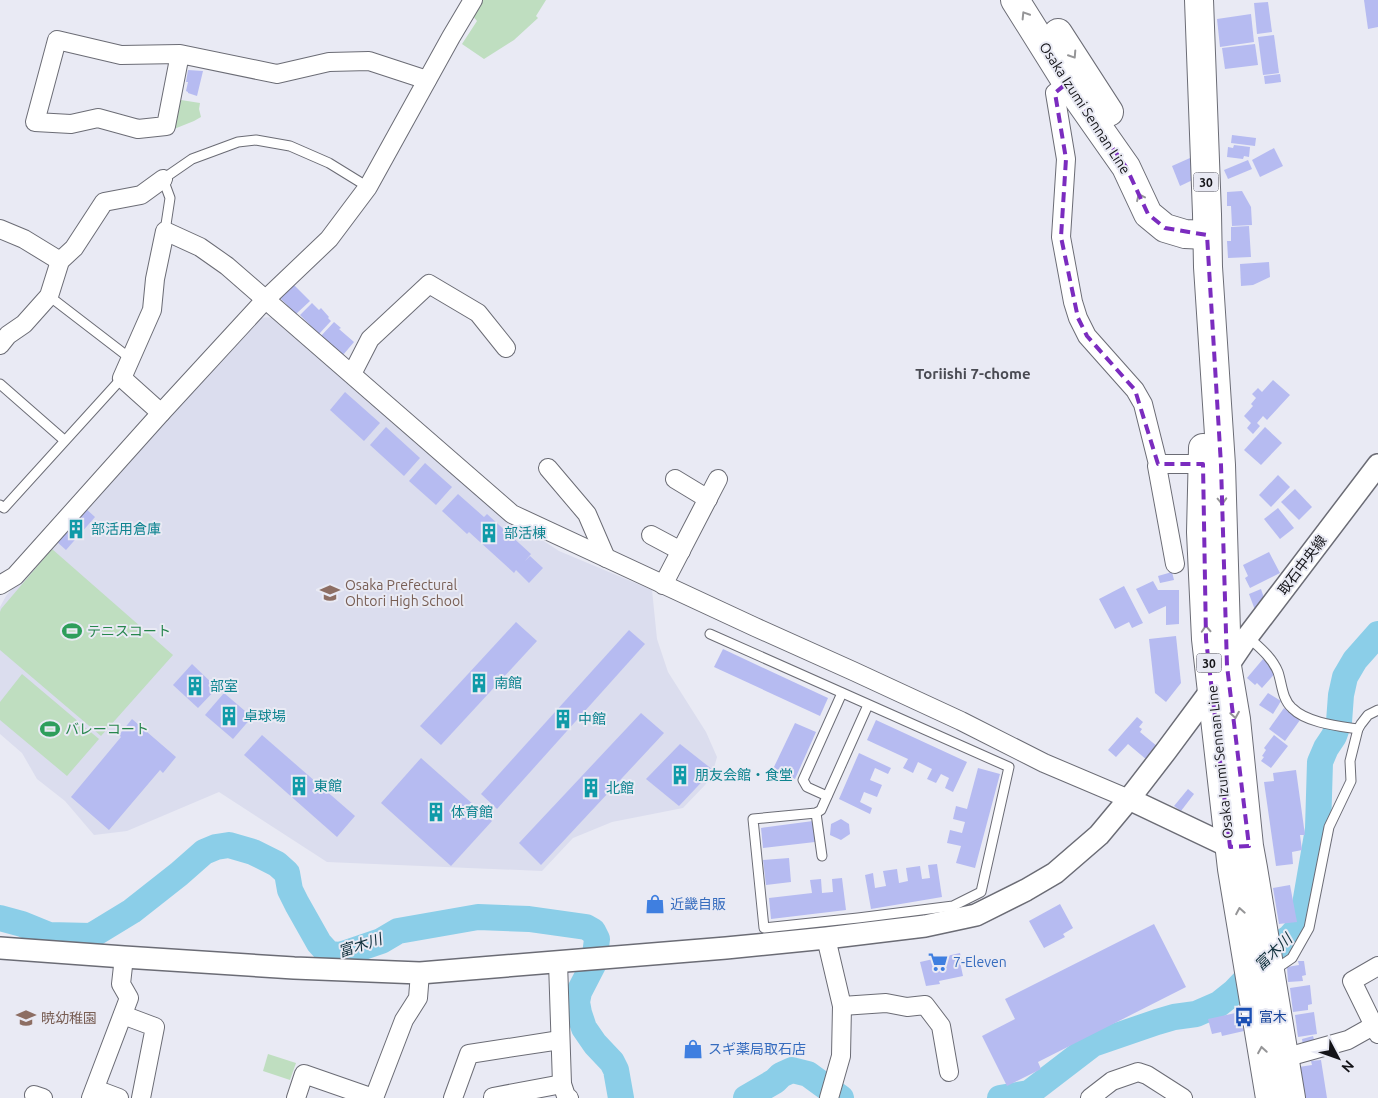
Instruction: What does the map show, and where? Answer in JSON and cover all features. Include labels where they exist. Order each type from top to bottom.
[{"type":"main road","name":"Osaka Izumi Sennan Line","points":[[1015,0],[1067,83],[1126,167],[1148,214],[1165,228],[1185,234],[1207,224]]},
{"type":"main road","name":"Osaka Izumi Sennan Line","points":[[1036,0],[1141,159],[1163,202],[1174,212],[1207,224]]},
{"type":"main road","name":"Osaka Izumi Sennan Line","points":[[1199,0],[1207,224],[1215,365],[1204,419],[1212,464],[1227,666],[1236,719],[1240,847]]},
{"type":"main road","name":"Osaka Izumi Sennan Line","points":[[1212,464],[1202,552],[1206,639],[1212,689],[1261,966],[1284,1058],[1291,1098]]},
{"type":"main road","name":"Osaka Izumi Sennan Line","points":[[1261,966],[1270,1098]]},
{"type":"street","points":[[0,585],[15,576],[266,299],[329,238],[368,187],[473,0]]},
{"type":"street","points":[[180,54],[166,126],[138,129],[98,118],[71,124],[34,122],[57,40],[121,55],[180,54],[277,74],[329,62],[369,61],[427,80]]},
{"type":"street","points":[[1067,83],[1055,93],[1066,159],[1061,237],[1073,302],[1087,336],[1135,390],[1143,404],[1158,464],[1175,564]]},
{"type":"street","points":[[3,336],[24,324],[49,296],[60,261],[74,248],[104,202],[141,195],[163,178]]},
{"type":"street","points":[[0,229],[24,239],[60,261]]},
{"type":"street","points":[[161,413],[122,378],[152,310],[155,280],[165,231],[214,256],[266,299],[512,514],[955,718],[1044,763],[1240,847]]},
{"type":"street","points":[[352,374],[370,339],[429,284],[478,313],[506,348]]},
{"type":"street","points":[[1158,464],[1212,464]]},
{"type":"street","name":"取石中央線","points":[[0,948],[294,968],[420,973],[558,962],[764,936],[826,938],[925,926],[976,915],[1026,890],[1054,873],[1099,835],[1129,799],[1212,689],[1248,636],[1378,465]]},
{"type":"street","points":[[548,468],[587,514],[606,558]]},
{"type":"street","points":[[663,585],[718,479]]},
{"type":"street","points":[[675,480],[708,499]]},
{"type":"street","points":[[651,534],[681,551]]},
{"type":"street","points":[[826,938],[842,1006],[841,1056],[830,1098]]},
{"type":"street","points":[[119,1098],[93,1093],[129,998],[121,984],[124,957]]},
{"type":"street","points":[[493,1098],[565,1091],[560,1040],[558,962]]},
{"type":"street","points":[[1284,1058],[1348,1040],[1375,1030],[1352,981],[1378,966]]},
{"type":"street","points":[[296,1098],[304,1074],[373,1098],[404,1020],[418,998],[420,973]]},
{"type":"street","points":[[842,1006],[886,1003],[907,1006],[925,1005],[941,1026],[949,1072]]},
{"type":"street","points":[[123,1015],[155,1027],[141,1098]]},
{"type":"street","points":[[454,1098],[469,1054],[560,1040]]},
{"type":"street","points":[[1090,1098],[1112,1081],[1138,1072],[1147,1075],[1183,1098]]},
{"type":"lane","points":[[165,231],[170,198],[163,178],[192,158],[238,142],[256,140],[290,146],[329,163],[368,187]]},
{"type":"lane","points":[[49,296],[131,360]]},
{"type":"lane","points":[[0,505],[4,508],[122,378]]},
{"type":"lane","points":[[0,384],[64,440]]},
{"type":"lane","points":[[710,634],[1009,768]]},
{"type":"lane","points":[[1248,636],[1267,654],[1277,670],[1285,698],[1292,708],[1306,717],[1333,726],[1358,729]]},
{"type":"lane","points":[[827,796],[807,786],[803,780],[842,693]]},
{"type":"lane","points":[[868,705],[821,810],[816,814],[753,819],[764,936],[858,918],[953,906],[981,892],[1009,768],[1019,750]]},
{"type":"lane","points":[[1261,966],[1292,958],[1309,928],[1329,827],[1351,781],[1350,761],[1358,729],[1368,715],[1378,710]]},
{"type":"lane","points":[[816,814],[822,856]]},
{"type":"highlighted area","points":[[1067,83],[1126,167],[1148,214],[1165,228],[1207,235],[1221,465],[1227,666],[1249,846],[1230,847],[1206,639],[1203,464],[1158,464],[1135,390],[1087,336],[1078,318],[1061,237],[1066,159],[1055,93]]},
{"type":"shaded area","name":"Osaka Prefectural Ohtori High School","points":[[278,317],[509,523],[516,523],[559,551],[652,590],[657,639],[668,672],[706,732],[717,757],[712,775],[683,808],[612,822],[573,838],[542,871],[327,862],[219,792],[127,831],[94,835],[65,801],[37,779],[22,753],[0,734],[0,607],[6,596],[25,573],[252,318]]},
{"type":"green space","points":[[481,0],[546,0],[536,16],[538,18],[514,40],[484,59],[462,44],[477,21],[472,15]]},
{"type":"green space","points":[[181,100],[200,103],[201,117],[174,129]]},
{"type":"green space","name":"テニスコート","points":[[52,549],[173,655],[101,736],[0,650],[1,609]]},
{"type":"green space","name":"バレーコート","points":[[22,674],[99,739],[67,776],[0,720],[0,702]]},
{"type":"green space","points":[[268,1054],[296,1063],[290,1080],[263,1071]]},
{"type":"building","points":[[1364,0],[1378,0],[1378,27],[1368,29]]},
{"type":"building","points":[[1268,2],[1272,32],[1257,34],[1254,3]]},
{"type":"building","points":[[1251,14],[1254,42],[1220,47],[1217,19]]},
{"type":"building","points":[[1274,35],[1279,73],[1263,75],[1258,37]]},
{"type":"building","points":[[1255,44],[1258,65],[1225,69],[1222,48]]},
{"type":"building","points":[[188,70],[203,71],[197,96],[186,91]]},
{"type":"building","points":[[1280,74],[1281,82],[1265,84],[1264,76]]},
{"type":"building","points":[[1232,135],[1256,138],[1255,146],[1231,143]]},
{"type":"building","points":[[1234,145],[1250,147],[1249,157],[1244,156],[1243,159],[1227,157],[1228,147],[1233,148]]},
{"type":"building","points":[[1274,148],[1283,166],[1260,177],[1252,160]]},
{"type":"building","points":[[1190,158],[1199,177],[1180,186],[1172,166]]},
{"type":"building","points":[[1248,160],[1252,169],[1228,179],[1224,170]]},
{"type":"building","points":[[1242,191],[1251,207],[1252,225],[1232,226],[1231,206],[1227,206],[1227,192]]},
{"type":"building","points":[[1249,226],[1251,257],[1228,258],[1227,241],[1231,241],[1231,227]]},
{"type":"building","points":[[1269,262],[1270,277],[1253,285],[1241,286],[1240,264]]},
{"type":"building","points":[[293,284],[310,301],[296,314],[279,297]]},
{"type":"building","points":[[312,303],[319,310],[321,308],[331,321],[319,334],[300,315]]},
{"type":"building","points":[[334,322],[354,342],[343,355],[321,336]]},
{"type":"building","points":[[1273,380],[1290,395],[1267,420],[1263,416],[1257,423],[1260,426],[1253,434],[1247,428],[1251,423],[1244,416],[1253,406],[1251,404],[1256,398],[1252,394],[1258,388],[1262,392]]},
{"type":"building","points":[[345,392],[380,423],[364,441],[330,410]]},
{"type":"building","points":[[386,427],[420,458],[404,476],[370,445]]},
{"type":"building","points":[[1265,427],[1282,443],[1261,465],[1244,450]]},
{"type":"building","points":[[425,463],[452,487],[436,505],[409,481]]},
{"type":"building","points":[[1278,475],[1290,487],[1271,507],[1259,495]]},
{"type":"building","points":[[1295,489],[1312,507],[1299,520],[1281,502]]},
{"type":"building","name":"部活棟","points":[[458,494],[484,517],[487,514],[531,554],[525,561],[530,556],[543,568],[529,583],[516,570],[514,573],[469,532],[467,534],[442,511]]},
{"type":"building","name":"部活用倉庫","points":[[85,508],[95,517],[66,550],[56,541]]},
{"type":"building","points":[[1278,508],[1294,528],[1280,539],[1264,519]]},
{"type":"building","points":[[1269,552],[1280,573],[1250,588],[1245,578],[1248,576],[1243,565]]},
{"type":"building","points":[[1172,572],[1174,580],[1160,583],[1158,576]]},
{"type":"building","points":[[1153,581],[1158,590],[1179,590],[1179,624],[1166,625],[1166,606],[1149,614],[1136,589]]},
{"type":"building","points":[[1124,586],[1143,623],[1132,628],[1129,622],[1115,629],[1099,599]]},
{"type":"building","points":[[1261,589],[1264,598],[1255,610],[1249,594]]},
{"type":"building","name":"南館","points":[[516,622],[537,641],[441,745],[420,726]]},
{"type":"building","name":"中館","points":[[629,630],[645,644],[497,809],[481,794]]},
{"type":"building","points":[[1176,636],[1181,683],[1166,702],[1155,693],[1149,639]]},
{"type":"building","points":[[723,649],[828,698],[820,716],[714,667]]},
{"type":"building","points":[[1263,659],[1277,671],[1262,688],[1247,678]]},
{"type":"building","name":"部室","points":[[192,664],[217,688],[198,708],[173,685]]},
{"type":"building","name":"卓球場","points":[[224,693],[252,717],[233,739],[205,715]]},
{"type":"building","points":[[1268,693],[1281,701],[1273,714],[1259,705]]},
{"type":"building","points":[[1284,708],[1300,720],[1285,741],[1269,729]]},
{"type":"building","name":"北館","points":[[641,713],[664,733],[541,865],[519,843]]},
{"type":"building","points":[[1137,717],[1143,722],[1139,727],[1142,729],[1140,732],[1158,747],[1147,760],[1128,744],[1116,757],[1108,750]]},
{"type":"building","points":[[132,719],[176,757],[163,773],[160,770],[109,830],[71,797],[121,737],[119,735]]},
{"type":"building","points":[[876,720],[967,762],[953,792],[945,788],[949,778],[941,774],[936,783],[927,779],[932,769],[918,762],[913,773],[903,768],[908,759],[867,740]]},
{"type":"building","points":[[795,723],[816,732],[795,779],[773,769]]},
{"type":"building","name":"東館","points":[[262,735],[355,816],[337,837],[244,755]]},
{"type":"building","points":[[1274,735],[1288,746],[1271,768],[1261,761],[1266,750],[1264,748]]},
{"type":"building","name":"朋友会館・食堂","points":[[680,744],[713,770],[679,806],[646,779]]},
{"type":"building","points":[[859,753],[891,768],[888,774],[875,768],[870,780],[882,785],[877,797],[864,792],[860,802],[872,808],[870,814],[839,799]]},
{"type":"building","name":"体育館","points":[[421,758],[492,821],[451,866],[381,803]]},
{"type":"building","points":[[978,768],[1000,774],[975,868],[956,863],[961,846],[947,843],[950,830],[962,833],[965,822],[953,819],[956,806],[967,809]]},
{"type":"building","points":[[1296,770],[1305,835],[1300,835],[1302,850],[1292,852],[1293,864],[1276,866],[1264,782],[1274,781],[1273,773]]},
{"type":"building","points":[[1188,789],[1194,794],[1181,811],[1174,806]]},
{"type":"building","points":[[841,819],[849,824],[850,834],[841,840],[830,835],[831,824]]},
{"type":"building","points":[[813,821],[815,842],[763,848],[761,828]]},
{"type":"building","points":[[789,858],[791,882],[766,885],[763,860]]},
{"type":"building","points":[[937,864],[942,897],[871,909],[865,875],[873,873],[875,888],[886,886],[883,871],[897,869],[899,883],[908,881],[906,868],[920,866],[922,879],[930,878],[928,865]]},
{"type":"building","points":[[842,878],[846,910],[771,919],[769,898],[812,893],[810,880],[821,879],[822,893],[833,892],[832,879]]},
{"type":"building","points":[[1290,885],[1297,922],[1279,924],[1273,888]]},
{"type":"building","points":[[1060,904],[1073,928],[1063,934],[1065,937],[1044,948],[1029,921]]},
{"type":"building","points":[[1154,924],[1186,987],[1038,1062],[1041,1069],[1007,1086],[982,1036],[1015,1019],[1005,999]]},
{"type":"building","points":[[960,953],[963,976],[939,981],[940,984],[926,986],[920,962]]},
{"type":"building","points":[[1298,961],[1304,961],[1306,975],[1302,976],[1303,981],[1288,982],[1287,967],[1299,965]]},
{"type":"building","points":[[1310,985],[1312,1004],[1308,1005],[1308,1010],[1293,1012],[1290,988]]},
{"type":"building","points":[[1240,1012],[1244,1031],[1222,1036],[1221,1032],[1212,1034],[1208,1019]]},
{"type":"building","points":[[1314,1012],[1317,1034],[1298,1037],[1295,1015]]},
{"type":"building","points":[[1313,1036],[1315,1043],[1303,1045],[1302,1039]]},
{"type":"building","points":[[1321,1060],[1327,1098],[1304,1098],[1299,1067],[1312,1065],[1311,1061]]},
{"type":"waterway","name":"富木川","points":[[1000,1098],[1029,1093],[1093,1044],[1174,1017],[1196,1014],[1219,1004],[1234,992],[1297,929],[1304,910],[1318,829],[1320,762],[1339,722],[1341,695],[1345,677],[1355,660],[1378,634]]},
{"type":"waterway","name":"富木川","points":[[0,918],[22,924],[49,935],[91,936],[132,911],[204,852],[216,847],[229,845],[253,852],[277,864],[287,873],[290,890],[297,904],[319,943],[329,954],[340,955],[381,941],[398,931],[478,917],[529,919],[586,927],[593,931],[597,939],[594,963],[579,992],[577,1002],[579,1013],[584,1028],[595,1044],[612,1062],[616,1070],[621,1098]]},
{"type":"waterway","name":"富木川","points":[[746,1098],[792,1070],[808,1074],[841,1098]]},
{"type":"place","name":"部活用倉庫","points":[[76,529]]},
{"type":"place","name":"部活棟","points":[[489,533]]},
{"type":"place","name":"Osaka Prefectural Ohtori High School","points":[[330,593]]},
{"type":"place","name":"テニスコート","points":[[72,631]]},
{"type":"place","name":"南館","points":[[479,683]]},
{"type":"place","name":"部室","points":[[195,686]]},
{"type":"place","name":"卓球場","points":[[229,716]]},
{"type":"place","name":"中館","points":[[563,719]]},
{"type":"place","name":"バレーコート","points":[[50,729]]},
{"type":"place","name":"朋友会館・食堂","points":[[680,775]]},
{"type":"place","name":"東館","points":[[299,786]]},
{"type":"place","name":"北館","points":[[591,788]]},
{"type":"place","name":"体育館","points":[[436,812]]},
{"type":"place","name":"近畿自販","points":[[655,904]]},
{"type":"place","name":"7-Eleven","points":[[938,962]]},
{"type":"place","name":"富木","points":[[1244,1017]]},
{"type":"place","name":"暁幼稚園","points":[[26,1018]]},
{"type":"place","name":"スギ薬局取石店","points":[[693,1049]]},
{"type":"district","name":"Toriishi 7-chome","points":[[973,373]]}]
